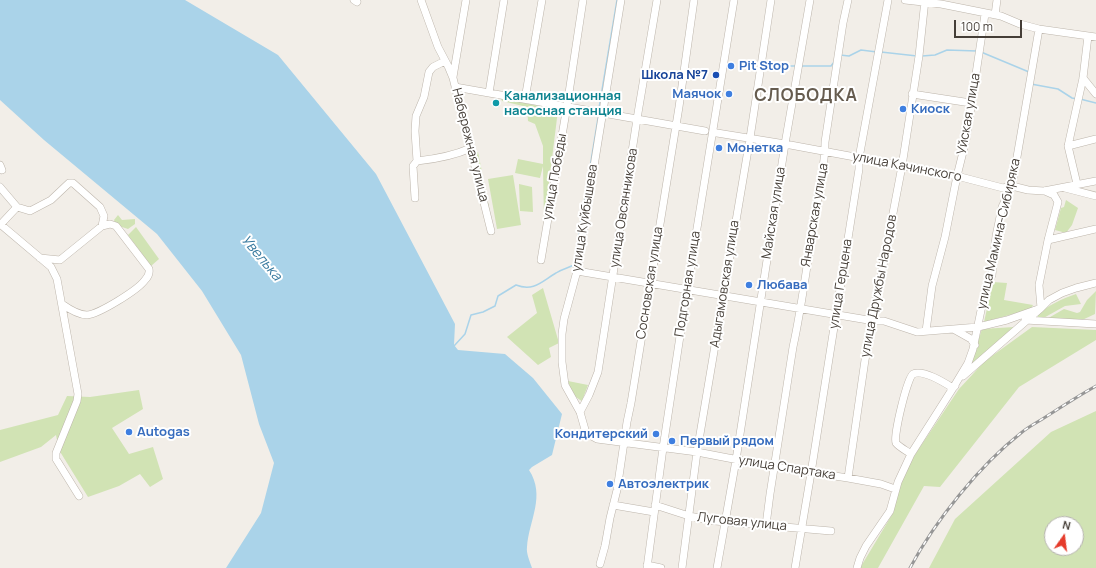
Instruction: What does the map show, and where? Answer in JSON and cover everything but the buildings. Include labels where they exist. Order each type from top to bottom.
[{"type":"street","name":"Набережная улица","points":[[421,0],[438,47],[453,78],[491,231]]},
{"type":"street","points":[[453,78],[466,0]]},
{"type":"street","points":[[489,93],[504,0]]},
{"type":"street","points":[[525,99],[542,0]]},
{"type":"street","name":"улица Победы","points":[[541,260],[567,106],[582,0]]},
{"type":"street","name":"улица Куйбышева","points":[[586,433],[580,412],[565,385],[562,362],[562,338],[564,319],[577,271],[621,0]]},
{"type":"street","name":"улица Овсянникова","points":[[580,412],[589,395],[598,372],[637,119],[658,0]]},
{"type":"street","name":"Сосновская улица","points":[[600,564],[613,505],[618,490],[624,442],[694,0]]},
{"type":"street","name":"Подгорная улица","points":[[647,567],[654,508],[687,290],[734,0]]},
{"type":"street","name":"Адыгамовская улица","points":[[682,568],[697,452],[750,138],[771,0]]},
{"type":"street","name":"Майская улица","points":[[717,568],[736,460],[785,144],[810,0]]},
{"type":"street","name":"Январская улица","points":[[766,525],[799,309],[825,159],[825,142],[843,23],[848,0]]},
{"type":"street","name":"улица Герцена","points":[[795,568],[859,169],[859,158],[888,0]]},
{"type":"street","points":[[905,0],[925,1],[1001,16],[1020,24],[1039,29],[1096,37]]},
{"type":"street","points":[[995,15],[997,0]]},
{"type":"street","name":"улица Дружбы Народов","points":[[848,478],[865,360],[874,321],[902,166],[919,56],[925,1]]},
{"type":"street","name":"Уйская улица","points":[[926,331],[932,286],[945,237],[966,140],[985,14]]},
{"type":"street","name":"улица Мамина-Сибиряка","points":[[857,568],[866,546],[890,511],[895,489],[912,454],[968,363],[975,345],[985,290],[992,275],[996,236],[1002,207],[1012,186],[1039,29]]},
{"type":"street","points":[[1077,184],[1068,146],[1083,78],[1088,36]]},
{"type":"street","points":[[415,198],[413,166],[417,161],[414,131],[416,116],[424,97],[429,72],[433,67],[458,49]]},
{"type":"street","points":[[1083,78],[1096,94]]},
{"type":"street","points":[[455,87],[706,131]]},
{"type":"street","points":[[912,94],[971,103]]},
{"type":"street","name":"улица Качинского","points":[[717,133],[957,176],[1003,188],[1012,186],[1028,190],[1044,191],[1096,181]]},
{"type":"street","points":[[1068,146],[1096,139]]},
{"type":"street","points":[[417,161],[442,158],[471,148]]},
{"type":"street","points":[[0,187],[18,206],[26,210],[34,210],[54,198],[69,183],[73,183],[100,207],[104,216],[102,226]]},
{"type":"street","points":[[1063,187],[1096,196]]},
{"type":"street","points":[[1040,308],[1039,285],[1048,240],[1058,202],[1054,195],[1044,191]]},
{"type":"street","points":[[18,206],[0,224],[51,267],[57,279],[78,394],[77,401],[56,453],[56,459],[79,496]]},
{"type":"street","points":[[54,271],[60,260],[102,226],[110,224],[116,226],[148,266],[150,271],[145,281],[129,293],[98,312],[89,315],[81,314],[62,304]]},
{"type":"street","points":[[1048,240],[1096,229]]},
{"type":"street","points":[[40,258],[60,260]]},
{"type":"street","points":[[577,271],[799,309],[874,321],[884,321],[917,332],[978,327],[1007,320],[1040,308]]},
{"type":"street","points":[[912,454],[897,444],[895,439],[909,378],[914,374],[919,373],[937,378],[953,388],[964,374],[1049,300],[1076,288],[1096,283]]},
{"type":"street","points":[[66,323],[71,317],[81,314]]},
{"type":"street","points":[[1007,320],[1096,324]]},
{"type":"street","points":[[952,329],[971,339],[975,345]]},
{"type":"street","name":"улица Спартака","points":[[586,433],[597,439],[697,452],[775,467],[882,484],[895,489]]},
{"type":"street","name":"Луговая улица","points":[[613,505],[654,508],[724,522],[831,531]]},
{"type":"street","points":[[647,567],[661,568]]},
{"type":"green space","points":[[501,98],[558,110],[544,223],[543,166],[540,178],[515,173],[518,159],[543,164],[543,146],[535,124],[528,121],[527,107],[502,101]]},
{"type":"green space","points":[[475,152],[478,152],[492,222],[490,222]]},
{"type":"green space","points":[[513,175],[521,225],[497,229],[488,179]]},
{"type":"green space","points":[[519,184],[532,187],[533,212],[520,211]]},
{"type":"green space","points":[[1066,200],[1078,208],[1072,225],[1066,233],[1055,230],[1061,208],[1064,207]]},
{"type":"green space","points":[[118,215],[122,220],[135,219],[135,224],[128,229],[116,225],[114,220]]},
{"type":"green space","points":[[136,227],[159,259],[151,266],[128,235]]},
{"type":"green space","points":[[993,282],[1007,283],[1004,300],[1033,305],[1031,309],[984,322]]},
{"type":"green space","points":[[543,288],[559,343],[549,348],[551,357],[538,365],[507,337],[537,313],[532,295]]},
{"type":"green space","points":[[1096,291],[1095,314],[1080,321],[1045,320],[1064,309],[1077,313],[1080,312],[1087,300]]},
{"type":"green space","points":[[1076,294],[1081,304],[1065,306],[1040,320],[1037,315],[1042,311],[1065,298]]},
{"type":"green space","points":[[1014,327],[969,368],[982,329]]},
{"type":"green space","points":[[1032,327],[1096,330],[1096,340],[1019,387],[940,487],[924,486],[878,568],[860,568],[893,513],[900,482],[916,453],[959,389],[985,361]]},
{"type":"green space","points":[[568,381],[588,385],[582,401],[574,395]]},
{"type":"green space","points":[[139,390],[143,409],[112,428],[129,454],[153,447],[163,479],[150,487],[140,474],[119,486],[88,497],[59,450],[56,435],[41,447],[0,462],[0,430],[58,415],[67,396],[90,397]]},
{"type":"green space","points":[[1096,411],[1096,568],[929,568],[955,519],[1051,432]]},
{"type":"water","name":"Увелька","points":[[0,0],[185,0],[278,55],[376,174],[455,324],[454,345],[458,350],[505,354],[533,378],[562,414],[552,455],[529,470],[534,480],[536,489],[535,508],[528,537],[527,549],[528,558],[532,568],[226,568],[261,513],[274,463],[259,424],[241,355],[202,291],[157,234],[44,140],[0,100]]},
{"type":"waterway","points":[[599,108],[617,0]]},
{"type":"waterway","points":[[840,55],[849,56],[861,50],[877,52]]},
{"type":"waterway","points":[[922,56],[935,55],[947,50],[977,51]]},
{"type":"waterway","points":[[881,52],[917,56]]},
{"type":"waterway","points":[[981,52],[1029,72]]},
{"type":"waterway","points":[[801,66],[831,66],[834,62]]},
{"type":"waterway","points":[[764,66],[795,66]]},
{"type":"waterway","points":[[1031,84],[1058,89],[1072,98],[1077,99]]},
{"type":"waterway","points":[[1080,99],[1096,103]]},
{"type":"waterway","points":[[454,346],[465,334],[471,315],[483,312],[495,306],[498,296],[516,285],[522,287],[538,285],[558,272],[574,265],[598,118]]},
{"type":"railway","points":[[910,568],[920,550],[945,513],[989,461],[1026,429],[1096,386]]},
{"type":"place","name":"Pit Stop","points":[[731,66]]},
{"type":"place","name":"Школа №7","points":[[716,75]]},
{"type":"place","name":"Маячок","points":[[729,94]]},
{"type":"place","name":"Канализационная насосная станция","points":[[496,103]]},
{"type":"place","name":"Киоск","points":[[903,109]]},
{"type":"place","name":"Монетка","points":[[719,148]]},
{"type":"place","name":"Любава","points":[[749,285]]},
{"type":"place","name":"Autogas","points":[[129,432]]},
{"type":"place","name":"Кондитерский","points":[[656,434]]},
{"type":"place","name":"Первый рядом","points":[[672,441]]},
{"type":"place","name":"Автоэлектрик","points":[[610,484]]},
{"type":"district","name":"СЛОБОДКА","points":[[806,96]]}]
